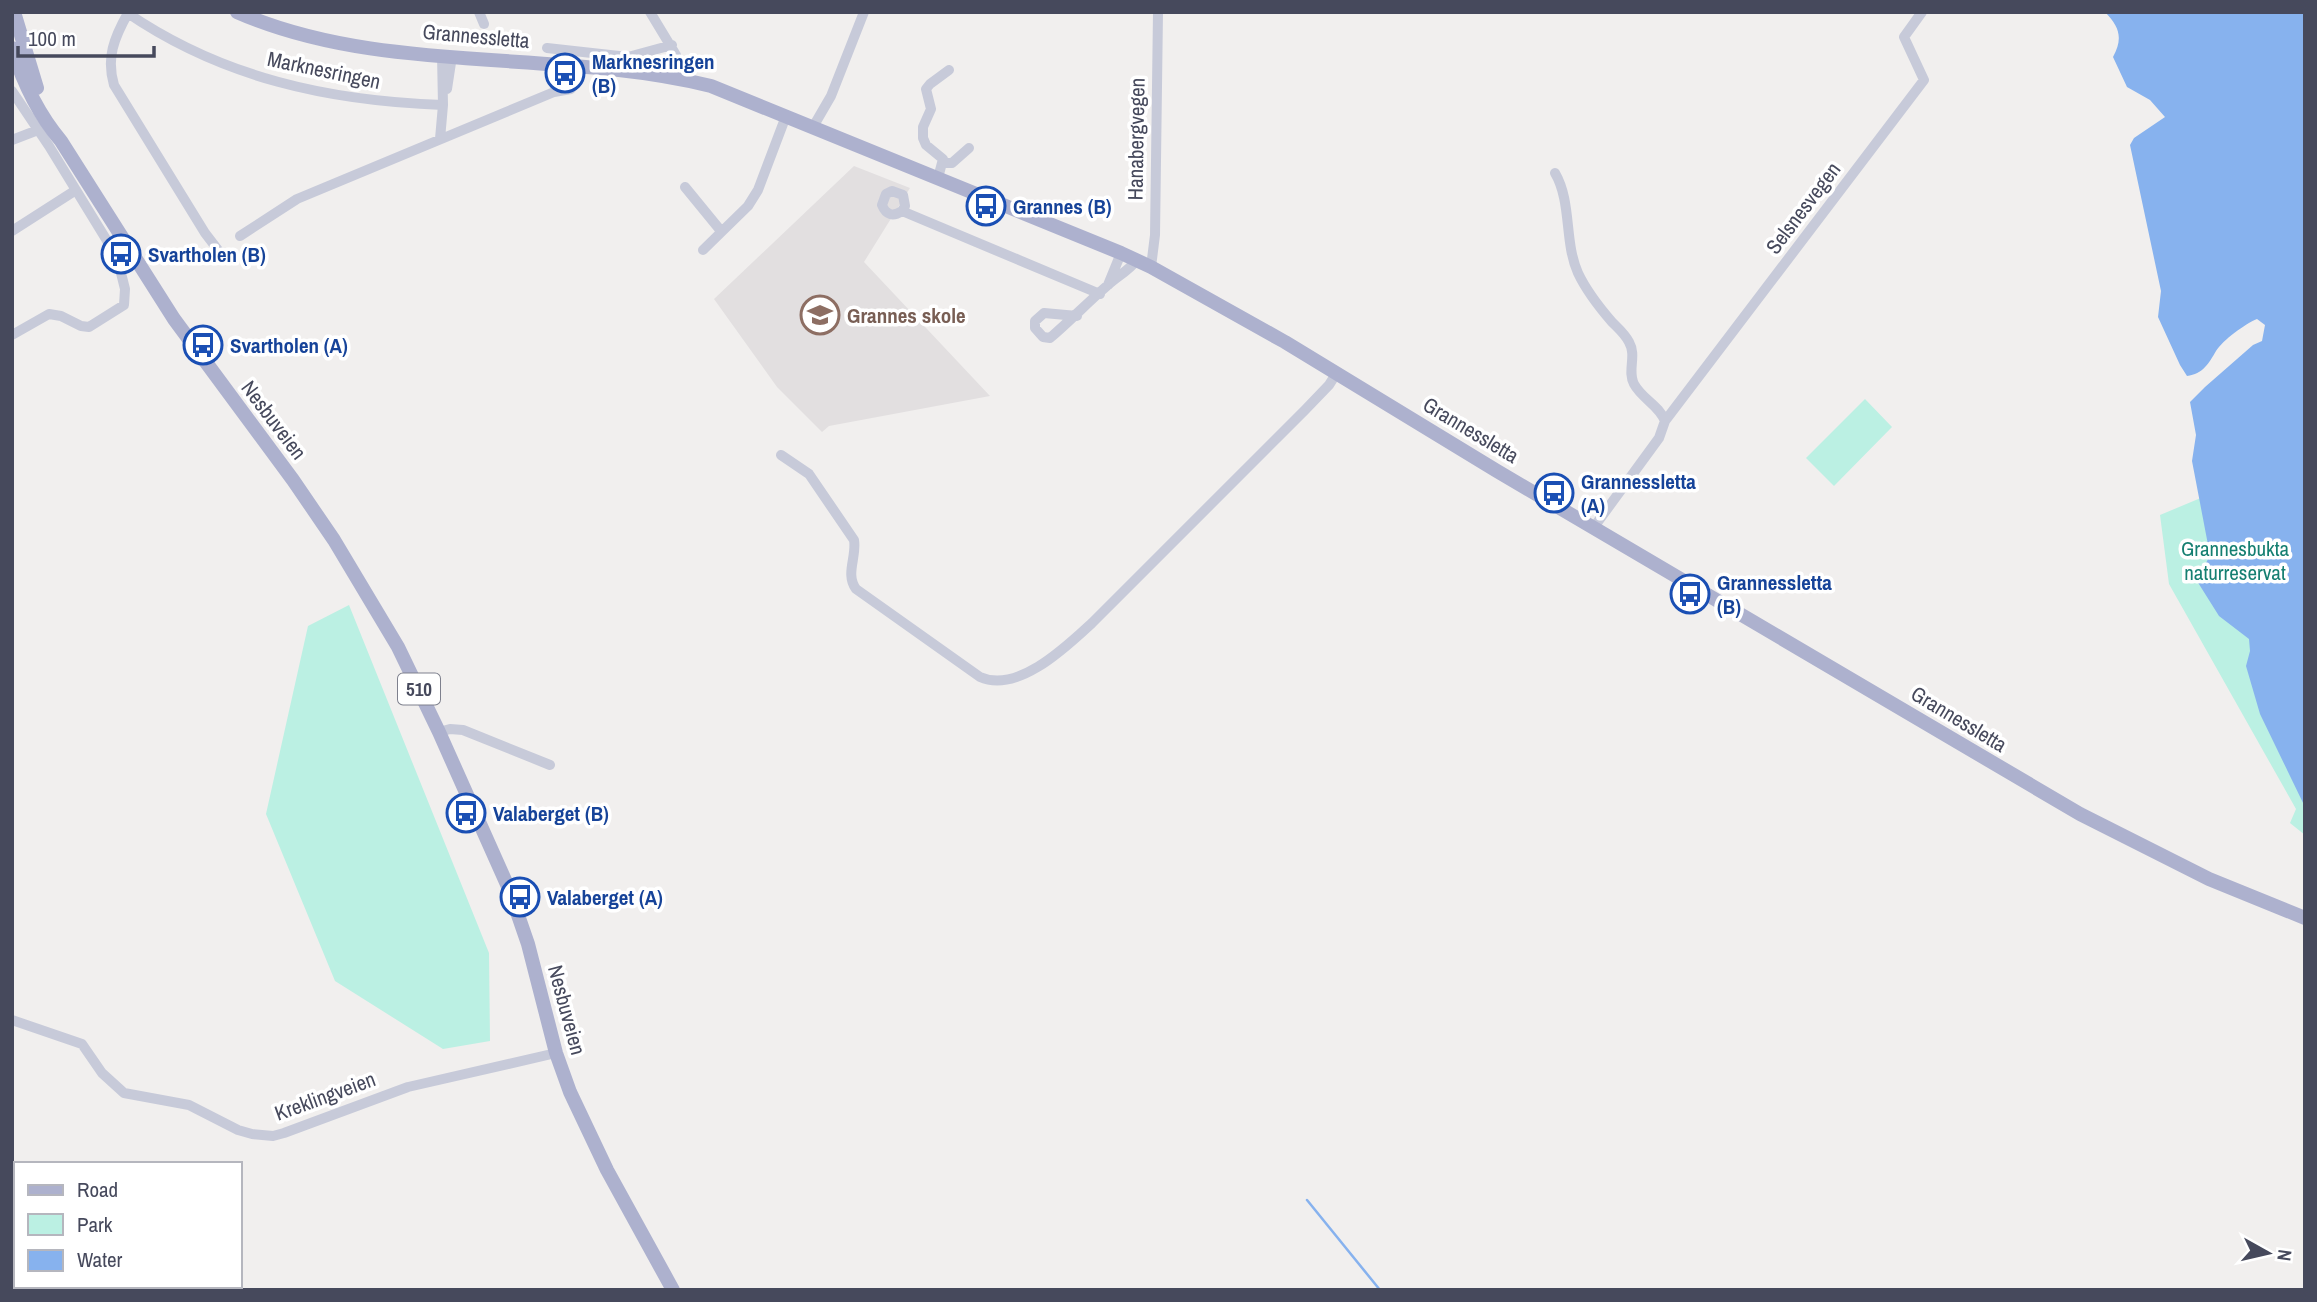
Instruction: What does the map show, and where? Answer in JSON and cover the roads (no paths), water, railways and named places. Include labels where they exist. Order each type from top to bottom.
[{"type":"main road","name":"510","points":[[14,12],[27,61],[61,141]]},
{"type":"main road","name":"Grannessletta","points":[[237,12],[298,34],[329,41],[447,56],[589,67],[674,77],[711,86],[813,127],[940,171],[1144,263],[1285,342],[2080,814],[2209,879],[2305,918]]},
{"type":"main road","name":"510","points":[[12,48],[33,99],[48,126],[61,141]]},
{"type":"main road","name":"Nesbuveien","points":[[61,141],[174,319],[334,540],[398,647],[439,732],[513,900],[528,944],[556,1053],[581,1117],[673,1290]]},
{"type":"street","points":[[479,12],[484,24]]},
{"type":"street","points":[[650,12],[676,54],[674,77]]},
{"type":"street","points":[[813,127],[831,96],[864,12]]},
{"type":"street","name":"Hanabergvegen","points":[[1144,263],[1155,235],[1158,12]]},
{"type":"street","name":"Selsnesvegen","points":[[1594,527],[1662,433],[1665,421],[1924,79],[1904,37],[1922,12]]},
{"type":"street","name":"Marknesringen","points":[[218,250],[114,85],[111,48],[127,13],[204,55],[276,82],[361,100],[443,105]]},
{"type":"street","name":"Grannessletta","points":[[547,48],[628,57],[672,45]]},
{"type":"street","points":[[440,138],[447,56]]},
{"type":"street","points":[[940,171],[940,155],[926,145],[922,132],[932,109],[926,89],[949,70]]},
{"type":"street","points":[[240,236],[298,198],[554,92],[571,89]]},
{"type":"street","points":[[12,91],[117,257],[125,289],[124,305],[89,327],[49,314],[12,335]]},
{"type":"street","points":[[703,250],[748,206],[758,190],[786,116]]},
{"type":"street","points":[[12,140],[38,130]]},
{"type":"street","points":[[940,171],[969,148]]},
{"type":"street","points":[[1555,173],[1563,198],[1574,265],[1594,299],[1629,341],[1633,350],[1631,370],[1634,384],[1665,421]]},
{"type":"street","points":[[685,187],[721,231]]},
{"type":"street","points":[[12,231],[76,190]]},
{"type":"street","points":[[902,211],[1104,290]]},
{"type":"street","points":[[1104,290],[1121,253]]},
{"type":"street","points":[[1077,316],[1104,290],[1144,263]]},
{"type":"street","points":[[781,455],[809,474],[854,540],[855,551],[850,577],[856,589],[962,666],[987,680],[997,681],[1012,678],[1045,663],[1084,631],[1305,410],[1336,374]]},
{"type":"street","points":[[439,732],[463,730],[550,765]]},
{"type":"street","name":"Kreklingveien","points":[[12,1020],[82,1044],[102,1073],[124,1093],[189,1105],[238,1130],[264,1135],[278,1135],[408,1087],[556,1053]]},
{"type":"water","points":[[2105,12],[2305,12],[2305,807],[2260,714],[2246,666],[2250,651],[2249,639],[2219,616],[2197,581],[2208,559],[2209,550],[2192,461],[2196,435],[2190,402],[2253,345],[2262,341],[2265,325],[2257,319],[2241,328],[2224,342],[2208,364],[2197,373],[2187,376],[2180,365],[2158,317],[2161,291],[2130,145],[2134,138],[2165,117],[2150,100],[2127,87],[2113,57],[2119,39],[2117,28]]},
{"type":"waterway","points":[[1307,1200],[1380,1290]]},
{"type":"place","name":"Marknesringen (B)","points":[[565,73]]},
{"type":"place","name":"Grannes (B)","points":[[986,206]]},
{"type":"place","name":"Svartholen (B)","points":[[121,254]]},
{"type":"place","name":"Grannes skole","points":[[820,315]]},
{"type":"place","name":"Svartholen (A)","points":[[203,345]]},
{"type":"place","name":"Grannessletta (A)","points":[[1554,493]]},
{"type":"place","name":"Grannessletta (B)","points":[[1690,594]]},
{"type":"place","name":"Valaberget (B)","points":[[466,813]]},
{"type":"place","name":"Valaberget (A)","points":[[520,897]]},
{"type":"park label","name":"Grannesbukta naturreservat","points":[[2235,560]]}]
